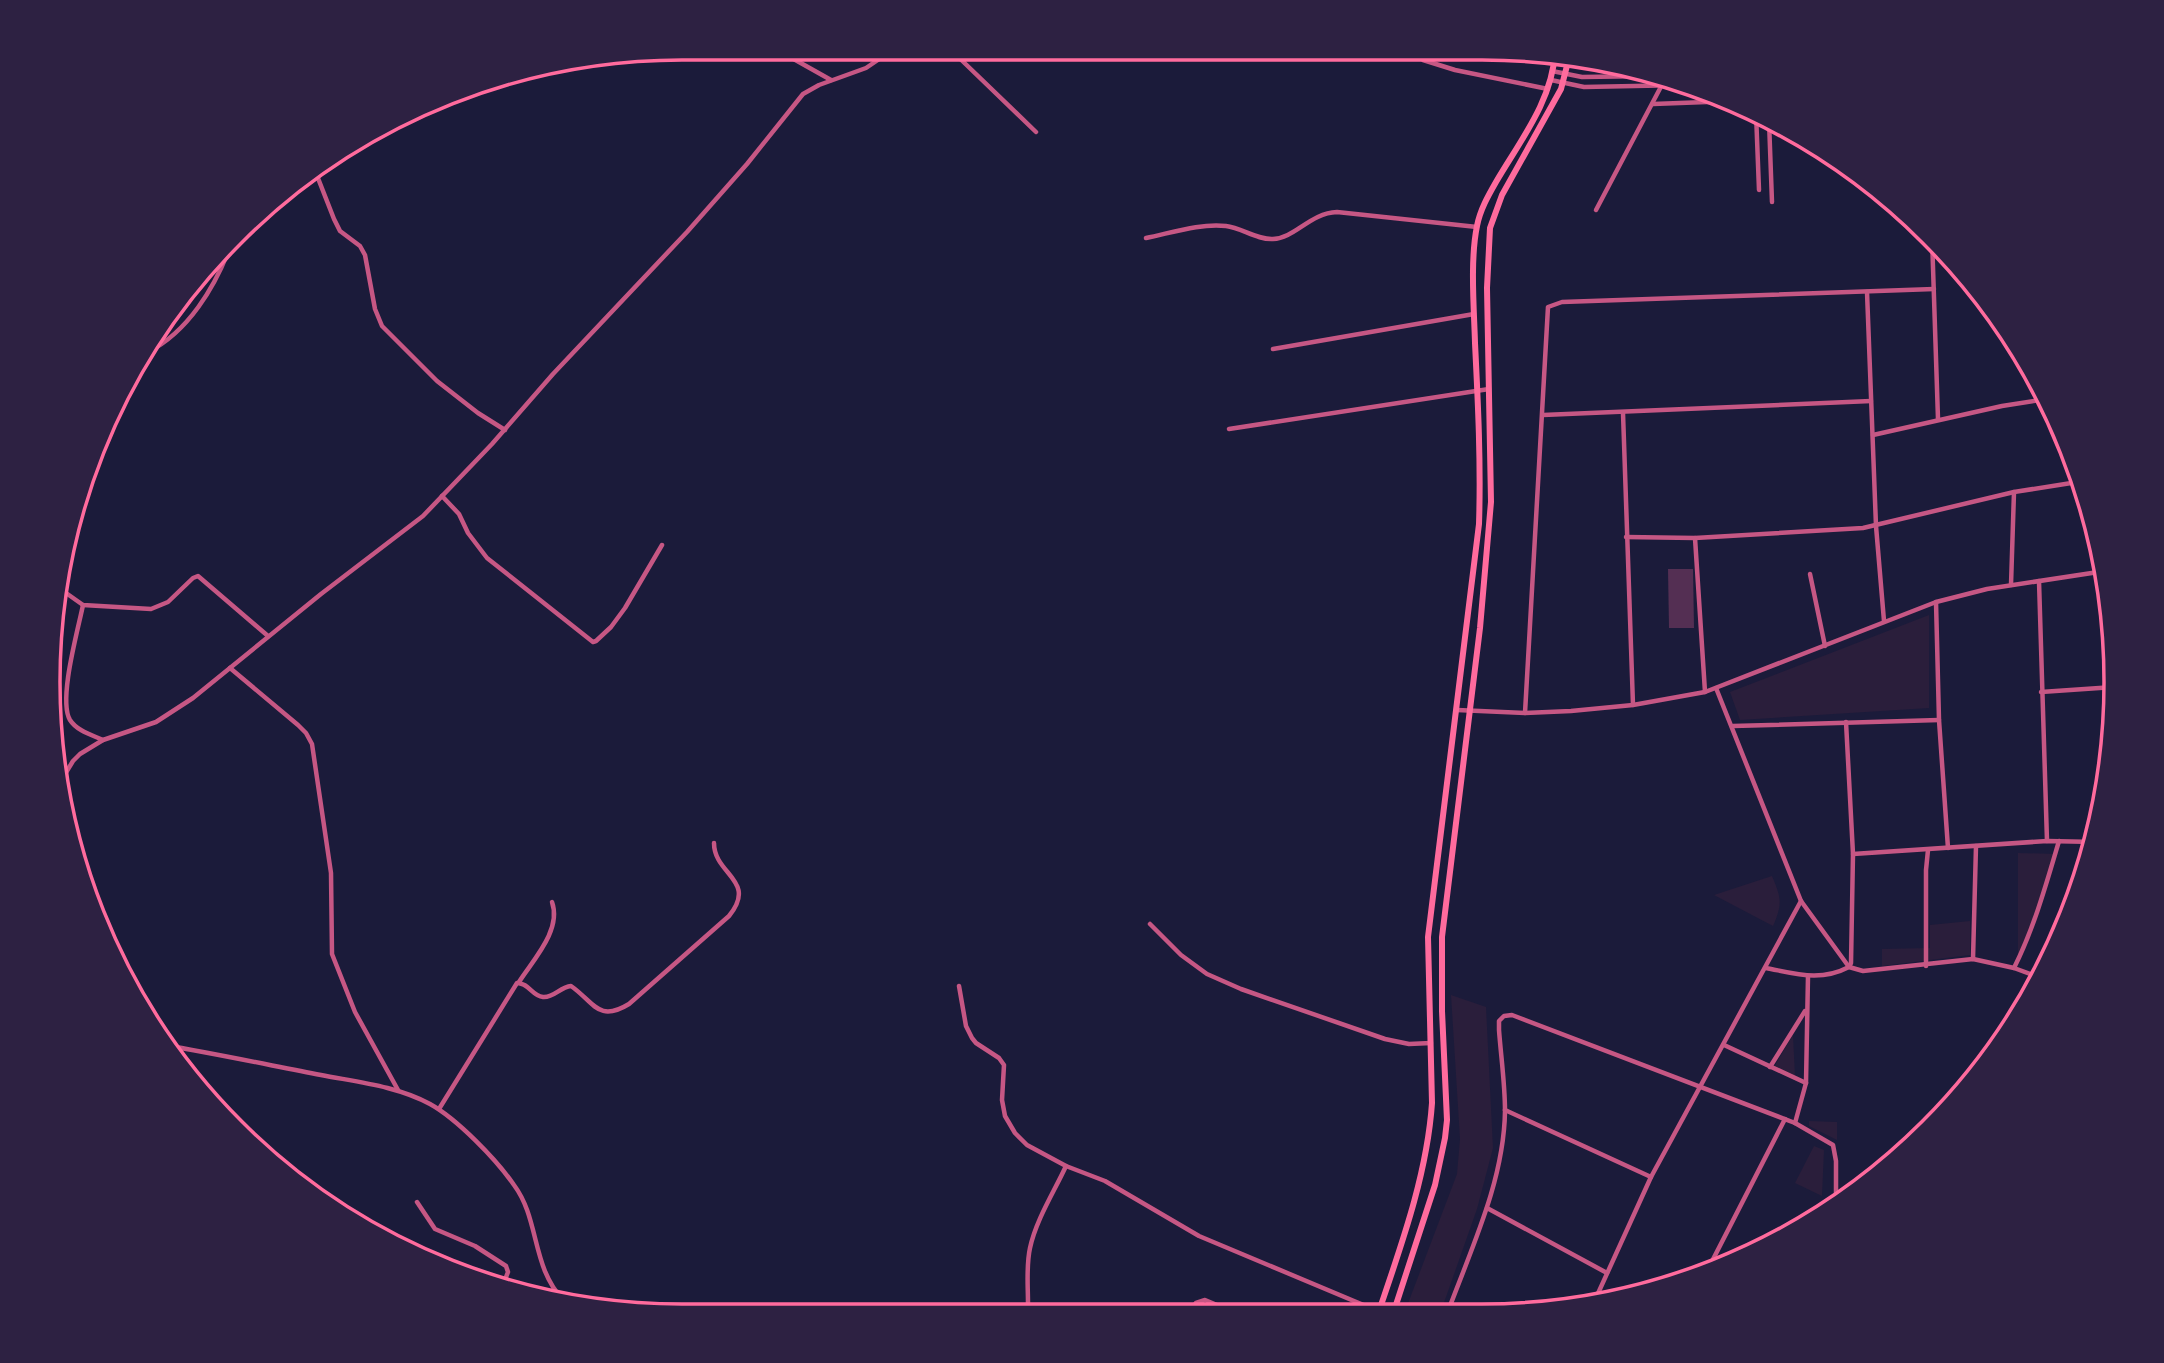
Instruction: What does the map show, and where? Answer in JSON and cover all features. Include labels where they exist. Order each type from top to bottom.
[{"type":"main road","points":[[1383,1304],[1426,1156],[1432,1103],[1428,937],[1479,524],[1475,241],[1487,199],[1529,128],[1548,89],[1553,64]]},
{"type":"main road","points":[[1396,1304],[1434,1185],[1447,1120],[1442,1012],[1443,937],[1484,593],[1491,502],[1487,288],[1490,228],[1502,195],[1564,83],[1568,66]]},
{"type":"street","points":[[795,60],[831,80]]},
{"type":"street","points":[[66,772],[80,754],[103,740],[156,722],[193,698],[268,636],[400,535],[442,496],[505,430],[747,164],[803,94],[811,88],[866,68],[877,60]]},
{"type":"street","points":[[961,60],[1035,132]]},
{"type":"street","points":[[1423,60],[1455,70],[1548,89]]},
{"type":"street","points":[[1552,71],[1582,77],[1625,76]]},
{"type":"street","points":[[1551,80],[1584,87],[1649,83]]},
{"type":"street","points":[[1596,209],[1661,87]]},
{"type":"street","points":[[1652,104],[1707,102]]},
{"type":"street","points":[[1756,123],[1759,190]]},
{"type":"street","points":[[1769,130],[1772,202]]},
{"type":"street","points":[[319,177],[340,231],[359,246],[365,255],[379,321],[411,357],[437,380],[478,413],[505,430]]},
{"type":"street","points":[[1146,238],[1217,226],[1236,228],[1273,239],[1284,236],[1320,215],[1337,212],[1477,227]]},
{"type":"street","points":[[1933,253],[1938,419]]},
{"type":"street","points":[[158,346],[194,312],[204,299],[222,262]]},
{"type":"street","points":[[1525,713],[1548,307],[1555,303],[1934,289]]},
{"type":"street","points":[[1867,292],[1876,526],[1884,621]]},
{"type":"street","points":[[1273,349],[1474,314]]},
{"type":"street","points":[[1229,429],[1489,389]]},
{"type":"street","points":[[1543,415],[1871,401]]},
{"type":"street","points":[[1873,435],[1938,419],[2037,401]]},
{"type":"street","points":[[1623,413],[1633,705]]},
{"type":"street","points":[[1626,537],[1695,538],[1876,526],[2014,492],[2071,483]]},
{"type":"street","points":[[2011,585],[2014,492]]},
{"type":"street","points":[[442,496],[459,514],[468,533],[487,558],[593,642],[617,620],[662,545]]},
{"type":"street","points":[[1695,538],[1705,691]]},
{"type":"street","points":[[1457,710],[1525,713],[1633,705],[1705,691],[1936,602],[2011,585],[2095,573]]},
{"type":"street","points":[[1810,574],[1825,646]]},
{"type":"street","points":[[66,593],[83,605],[157,608],[198,576],[268,636]]},
{"type":"street","points":[[2039,581],[2047,841]]},
{"type":"street","points":[[1936,602],[1939,720],[1948,848]]},
{"type":"street","points":[[83,605],[65,702],[70,720],[77,728],[103,740]]},
{"type":"street","points":[[230,668],[298,725],[312,744],[331,873],[332,954],[355,1012],[398,1090]]},
{"type":"street","points":[[1716,688],[1801,901],[1849,967]]},
{"type":"street","points":[[2041,692],[2104,688]]},
{"type":"street","points":[[1733,726],[1939,720]]},
{"type":"street","points":[[1846,722],[1853,855],[1852,955],[1849,967]]},
{"type":"street","points":[[1853,855],[2047,841],[2083,842]]},
{"type":"street","points":[[2014,968],[2027,942],[2042,900],[2059,841]]},
{"type":"street","points":[[519,982],[526,984],[536,995],[544,997],[571,986],[593,1006],[608,1012],[629,1004],[734,910],[738,900],[738,886],[717,858],[714,843]]},
{"type":"street","points":[[1973,959],[1976,846]]},
{"type":"street","points":[[1926,965],[1928,850]]},
{"type":"street","points":[[1598,1293],[1651,1177],[1801,901]]},
{"type":"street","points":[[439,1109],[511,990],[519,982],[553,927],[555,912],[552,902]]},
{"type":"street","points":[[1150,924],[1181,955],[1201,970],[1241,989],[1385,1039],[1409,1044],[1431,1043]]},
{"type":"street","points":[[1766,968],[1808,976],[1829,975],[1849,967],[1863,971],[1973,959],[2031,974]]},
{"type":"street","points":[[1795,1123],[1806,1083],[1808,976]]},
{"type":"street","points":[[959,986],[966,1026],[971,1038],[999,1058],[1003,1065],[1002,1100],[1008,1121],[1027,1145],[1066,1166],[1105,1181],[1199,1236],[1359,1304]]},
{"type":"street","points":[[1770,1067],[1806,1009]]},
{"type":"street","points":[[1451,1304],[1487,1208],[1498,1162],[1505,1110],[1499,1030],[1501,1018],[1508,1015],[1795,1123],[1833,1145],[1836,1193]]},
{"type":"street","points":[[1724,1045],[1806,1083]]},
{"type":"street","points":[[179,1048],[398,1090],[439,1109],[457,1123],[516,1187],[525,1207],[544,1273],[554,1291]]},
{"type":"street","points":[[1505,1110],[1651,1177]]},
{"type":"street","points":[[1713,1259],[1784,1119]]},
{"type":"street","points":[[1028,1304],[1030,1248],[1066,1166]]},
{"type":"street","points":[[417,1202],[437,1231],[475,1246],[506,1266],[506,1277]]},
{"type":"street","points":[[1487,1208],[1607,1273]]},
{"type":"street","points":[[1195,1304],[1205,1300],[1215,1304]]},
{"type":"shaded area","points":[[1929,615],[1929,708],[1740,720],[1730,692]]},
{"type":"shaded area","points":[[2018,853],[2057,854],[2018,962]]},
{"type":"shaded area","points":[[1772,876],[1780,901],[1773,926],[1714,895]]},
{"type":"shaded area","points":[[1970,921],[1970,955],[1882,966],[1882,949],[1930,948],[1930,925]]},
{"type":"shaded area","points":[[1451,995],[1486,1007],[1493,1148],[1477,1209],[1444,1304],[1408,1304],[1457,1174],[1460,1139]]},
{"type":"shaded area","points":[[1793,1035],[1795,1076],[1774,1067]]},
{"type":"shaded area","points":[[1809,1121],[1837,1122],[1837,1140],[1809,1126]]},
{"type":"shaded area","points":[[1814,1146],[1824,1150],[1822,1196],[1795,1183]]},
{"type":"building","points":[[1668,569],[1693,569],[1694,628],[1669,628]]}]
